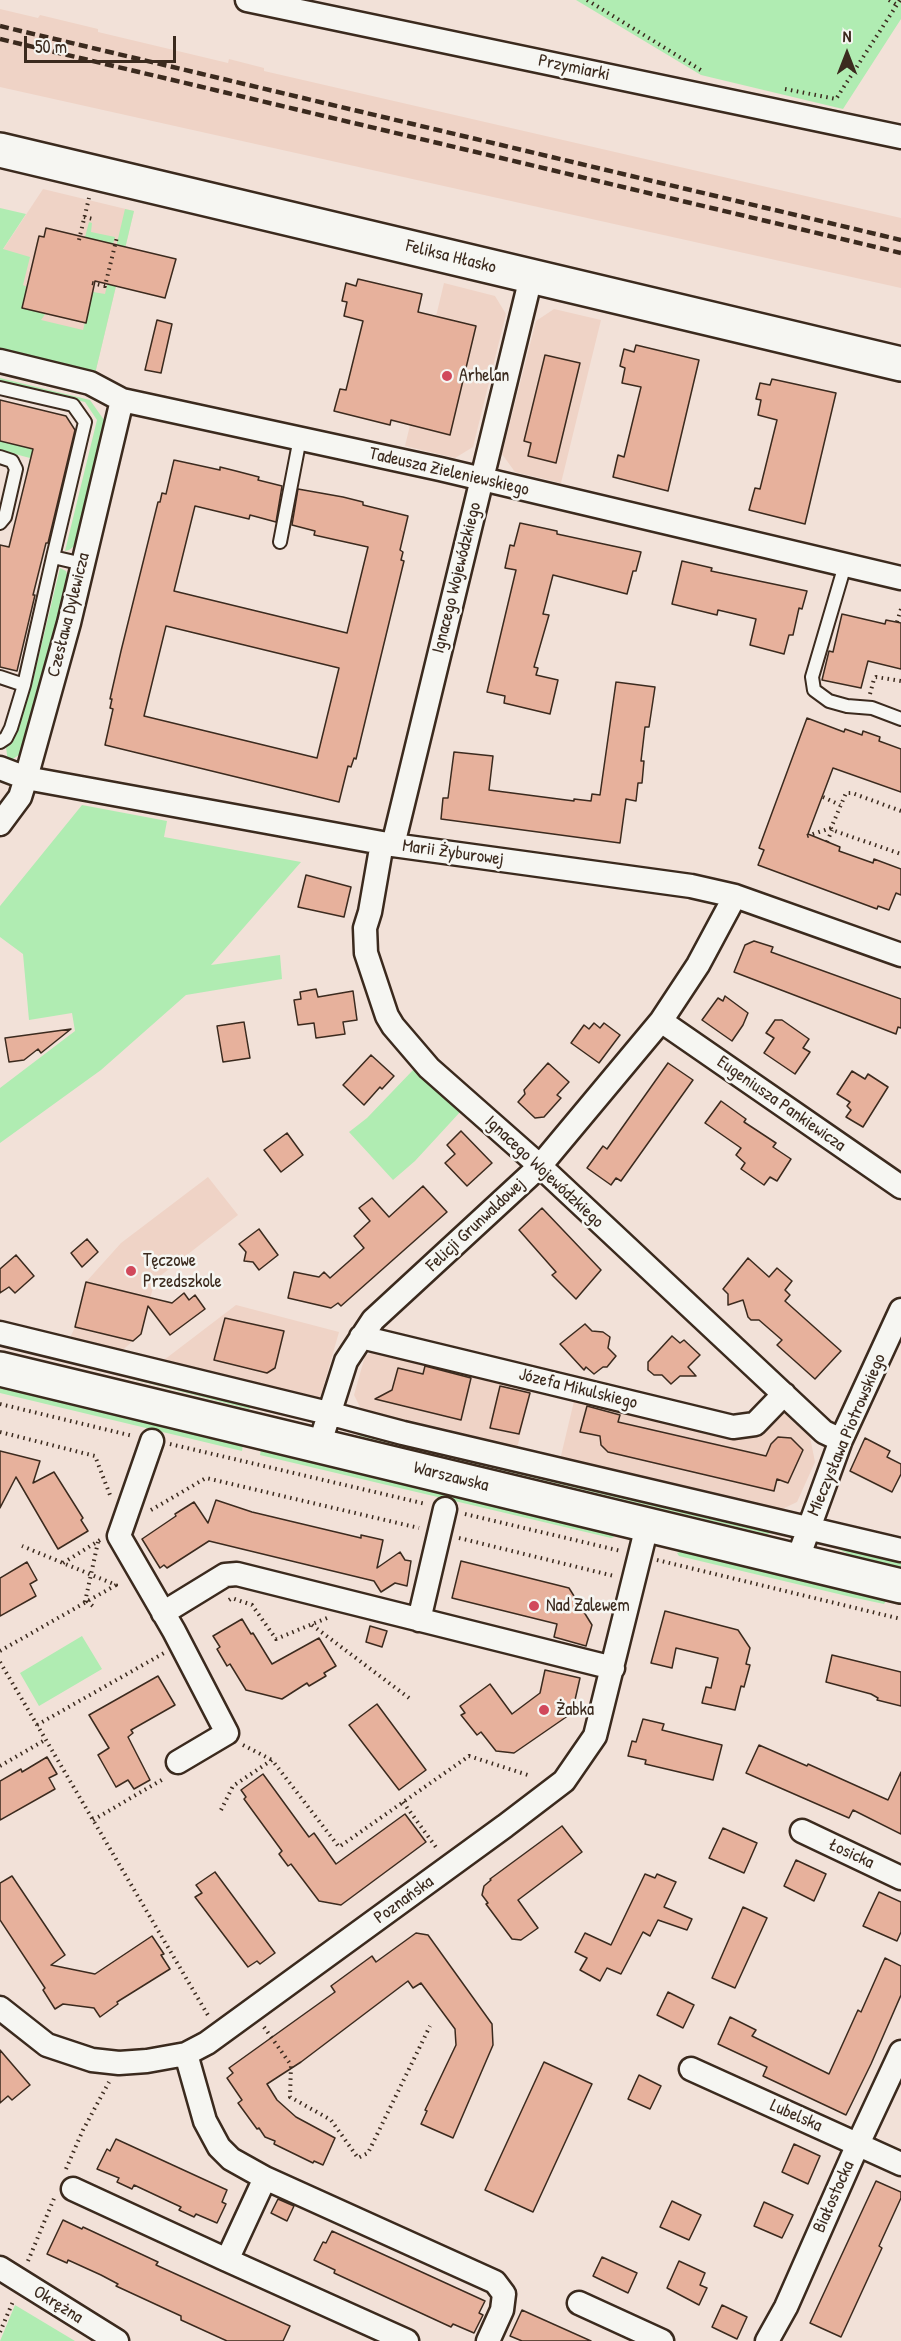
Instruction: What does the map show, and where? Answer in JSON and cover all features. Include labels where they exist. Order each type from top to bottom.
[{"type":"main road","name":"Feliksa Hłasko","points":[[0,150],[901,364]]},
{"type":"main road","name":"Warszawska","points":[[0,1369],[901,1586]]},
{"type":"street","name":"Przymiarki","points":[[247,0],[901,136]]},
{"type":"street","name":"Ignacego Wojewódzkiego","points":[[531,277],[365,928],[366,954],[387,1016],[407,1044],[429,1068],[540,1166],[824,1432],[841,1440]]},
{"type":"street","name":"Tadeusza Zieleniewskiego","points":[[0,361],[90,383],[122,400],[481,479],[901,578]]},
{"type":"street","name":"Czesława Dylewicza","points":[[0,824],[20,797],[26,777],[83,564],[122,400]]},
{"type":"street","name":"Marii Żyburowej","points":[[0,768],[26,777],[387,844],[691,886],[735,896],[901,955]]},
{"type":"street","name":"Felicji Grunwaldowej","points":[[319,1446],[346,1361],[373,1320],[540,1166],[661,1021],[698,965],[735,896]]},
{"type":"street","name":"Eugeniusza Pankiewicza","points":[[661,1021],[901,1187]]},
{"type":"street","name":"Mieczysława Piotrowskiego","points":[[797,1561],[841,1440],[901,1310]]},
{"type":"street","points":[[0,1334],[403,1433],[901,1550]]},
{"type":"street","name":"Józefa Mikulskiego","points":[[361,1336],[733,1427],[755,1424],[784,1394]]},
{"type":"street","points":[[152,1441],[119,1536],[227,1733],[178,1762]]},
{"type":"street","points":[[419,1620],[445,1509]]},
{"type":"street","name":"Poznańska","points":[[0,2008],[47,2045],[92,2060],[119,2063],[186,2054],[207,2043],[319,1963],[564,1781],[595,1736],[647,1526]]},
{"type":"street","points":[[163,1613],[225,1575],[237,1574],[613,1668]]},
{"type":"street","name":"Łosicka","points":[[802,1831],[901,1878]]},
{"type":"street","name":"Białostocka","points":[[767,2341],[786,2307],[901,2052]]},
{"type":"street","points":[[186,2054],[206,2121],[219,2147],[231,2159],[265,2178],[495,2282],[504,2294],[502,2310],[488,2341]]},
{"type":"street","name":"Lubelska","points":[[691,2069],[901,2164]]},
{"type":"street","points":[[227,2260],[265,2178]]},
{"type":"street","points":[[73,2189],[407,2341]]},
{"type":"street","name":"Okrężna","points":[[0,2268],[117,2341]]},
{"type":"street","points":[[579,2304],[662,2341]]},
{"type":"lane","points":[[0,388],[72,405],[82,414],[85,422],[24,685],[11,728],[6,738],[0,742]]},
{"type":"lane","points":[[280,542],[300,438]]},
{"type":"lane","points":[[0,457],[12,461],[16,469],[5,518],[0,523]]},
{"type":"lane","points":[[53,557],[83,564]]},
{"type":"lane","points":[[845,565],[812,676],[813,690],[830,701],[847,706],[872,708],[901,719]]},
{"type":"lane","points":[[0,676],[24,685]]},
{"type":"path","points":[[586,0],[702,72],[714,74]]},
{"type":"path","points":[[890,0],[897,5]]},
{"type":"path","points":[[781,88],[836,99],[900,0]]},
{"type":"path","points":[[79,240],[90,195]]},
{"type":"path","points":[[84,217],[93,219]]},
{"type":"path","points":[[92,283],[105,286],[117,237]]},
{"type":"path","points":[[897,622],[901,609]]},
{"type":"path","points":[[873,701],[870,694],[873,679],[876,676],[901,681]]},
{"type":"path","points":[[827,842],[846,793],[852,793],[901,811]]},
{"type":"path","points":[[823,797],[840,805]]},
{"type":"path","points":[[807,836],[831,829],[901,854]]},
{"type":"path","points":[[0,1432],[95,1456],[112,1498]]},
{"type":"path","points":[[63,1563],[206,1478],[624,1579]]},
{"type":"path","points":[[86,1602],[98,1541]]},
{"type":"path","points":[[0,1651],[116,1585],[22,1546]]},
{"type":"path","points":[[223,1604],[232,1598],[252,1605],[276,1640],[360,1605]]},
{"type":"path","points":[[86,1602],[95,1608]]},
{"type":"path","points":[[312,1625],[409,1698]]},
{"type":"path","points":[[37,1725],[180,1645]]},
{"type":"path","points":[[0,1662],[212,2023]]},
{"type":"path","points":[[227,1733],[244,1746],[272,1760],[339,1847],[469,1756],[531,1776]]},
{"type":"path","points":[[0,1766],[45,1740]]},
{"type":"path","points":[[221,1810],[233,1786],[272,1760]]},
{"type":"path","points":[[93,1820],[177,1771],[178,1762]]},
{"type":"path","points":[[403,1802],[442,1855]]},
{"type":"path","points":[[83,1816],[88,1813]]},
{"type":"path","points":[[261,2021],[291,2065],[290,2097],[331,2120],[358,2158],[368,2152],[430,2025]]},
{"type":"shaded area","points":[[0,9],[38,18],[40,15],[98,29],[98,32],[228,63],[229,59],[264,68],[264,71],[901,218],[901,288],[0,87]]},
{"type":"shaded area","points":[[43,189],[134,211],[95,374],[0,351],[0,254]]},
{"type":"shaded area","points":[[444,283],[495,296],[506,314],[473,447],[455,458],[405,446]]},
{"type":"shaded area","points":[[554,309],[601,320],[561,483],[515,472],[502,454],[536,321]]},
{"type":"shaded area","name":"Tęczowe Przedszkole","points":[[208,1177],[238,1215],[155,1280],[141,1334],[119,1353],[69,1340],[75,1327],[86,1282],[121,1243]]},
{"type":"shaded area","points":[[236,1305],[339,1332],[321,1395],[315,1401],[160,1363]]},
{"type":"shaded area","points":[[379,1348],[532,1384],[517,1449],[363,1413],[354,1395],[365,1356]]},
{"type":"shaded area","points":[[575,1397],[756,1438],[784,1413],[810,1437],[815,1462],[797,1502],[776,1512],[560,1460]]},
{"type":"green space","points":[[576,0],[901,0],[901,19],[843,109],[701,75]]},
{"type":"green space","points":[[0,208],[26,214],[3,249],[30,257],[23,285],[27,287],[22,308],[46,313],[41,320],[83,330],[93,292],[105,294],[125,209],[134,211],[95,374],[0,351]]},
{"type":"green space","points":[[89,222],[92,223],[91,232],[115,237],[113,244],[85,237]]},
{"type":"green space","points":[[0,378],[90,400],[104,420],[106,427],[77,544],[69,550],[65,551],[97,420],[85,402],[0,382]]},
{"type":"green space","points":[[0,431],[39,450],[32,478],[26,476],[30,458],[0,450]]},
{"type":"green space","points":[[60,568],[66,571],[69,580],[31,736],[22,753],[8,762],[6,747],[11,744],[32,684]]},
{"type":"green space","points":[[82,805],[167,821],[164,837],[301,862],[211,965],[280,955],[282,979],[186,995],[101,1070],[0,1143],[0,1088],[75,1031],[72,1013],[29,1020],[23,954],[0,937],[0,906]]},
{"type":"green space","points":[[414,1069],[461,1111],[415,1161],[393,1180],[349,1132],[367,1118]]},
{"type":"green space","points":[[143,1374],[252,1406],[249,1409],[128,1378]]},
{"type":"green space","points":[[0,1387],[243,1445],[242,1451],[0,1393]]},
{"type":"green space","points":[[349,1429],[782,1531],[767,1534],[360,1436]]},
{"type":"green space","points":[[261,1450],[611,1533],[614,1537],[260,1455]]},
{"type":"green space","points":[[827,1544],[901,1555],[901,1567],[851,1555]]},
{"type":"green space","points":[[682,1551],[884,1598],[886,1601],[884,1604],[851,1597],[679,1556],[677,1553]]},
{"type":"green space","points":[[82,1636],[102,1669],[39,1706],[20,1673]]},
{"type":"green space","points":[[15,2305],[75,2341],[0,2341]]},
{"type":"building","points":[[46,228],[176,259],[165,298],[95,281],[86,323],[22,308],[39,236],[44,237]]},
{"type":"building","points":[[358,279],[422,294],[418,312],[476,326],[450,435],[391,420],[390,425],[334,411],[340,389],[346,390],[363,321],[344,316],[347,302],[342,301],[346,283],[356,286]]},
{"type":"building","points":[[157,320],[172,324],[161,373],[145,370]]},
{"type":"building","points":[[636,345],[699,360],[668,491],[613,477],[618,455],[624,457],[641,387],[622,383],[625,368],[620,366],[624,349],[634,352]]},
{"type":"building","points":[[545,355],[580,363],[556,463],[528,456],[531,443],[524,441]]},
{"type":"building","points":[[772,379],[836,393],[805,524],[749,510],[755,488],[760,489],[777,420],[758,415],[761,400],[756,399],[760,383],[770,385]]},
{"type":"building","points":[[0,400],[66,416],[75,430],[33,595],[35,595],[17,671],[0,667],[0,545],[9,547],[33,449],[0,441]]},
{"type":"building","points":[[174,460],[220,470],[220,467],[259,477],[258,480],[282,486],[276,522],[250,515],[249,519],[195,506],[174,591],[347,633],[368,547],[314,535],[315,531],[292,525],[298,489],[343,497],[363,502],[363,505],[408,516],[400,550],[403,552],[401,560],[404,561],[356,759],[354,758],[351,767],[348,766],[339,802],[105,745],[113,709],[110,708],[112,699],[110,699],[121,651],[158,502],[160,502],[162,493],[166,494]],"holes":[[[166,626],[339,668],[317,758],[144,716]]]},
{"type":"building","points":[[520,523],[557,531],[557,534],[641,552],[627,594],[553,575],[543,614],[549,615],[534,667],[538,668],[536,675],[558,680],[550,714],[504,703],[505,696],[487,692],[516,570],[505,568],[510,545],[514,546]]},
{"type":"building","points":[[682,561],[712,568],[711,571],[807,591],[802,609],[799,608],[793,635],[789,635],[784,654],[750,645],[756,619],[718,610],[717,615],[672,604]]},
{"type":"building","points":[[842,614],[885,624],[886,620],[901,623],[901,669],[868,661],[861,688],[822,680],[829,651],[833,652]]},
{"type":"building","points":[[616,682],[655,687],[649,727],[645,727],[641,761],[644,761],[642,783],[638,783],[636,801],[626,799],[620,843],[441,819],[443,798],[448,798],[454,752],[493,756],[489,790],[574,801],[574,799],[591,801],[592,794],[600,795]]},
{"type":"building","points":[[807,718],[844,732],[845,729],[862,735],[863,731],[880,737],[879,741],[901,749],[901,792],[833,768],[808,834],[840,847],[839,851],[873,863],[874,859],[901,869],[901,895],[896,893],[889,910],[878,906],[877,909],[758,865],[764,850],[759,848]]},
{"type":"building","points":[[306,875],[351,887],[344,917],[298,907]]},
{"type":"building","points":[[754,941],[773,947],[771,952],[901,999],[901,1028],[898,1027],[896,1034],[734,972],[745,945]]},
{"type":"building","points":[[316,989],[318,997],[353,991],[357,1020],[343,1022],[345,1034],[316,1038],[314,1023],[298,1025],[294,1000],[301,999],[300,992]]},
{"type":"building","points":[[725,996],[748,1013],[732,1041],[702,1020],[718,998],[723,1001]]},
{"type":"building","points":[[775,1020],[782,1020],[809,1039],[803,1048],[810,1052],[795,1074],[764,1053],[774,1038],[766,1033]]},
{"type":"building","points":[[244,1022],[250,1058],[223,1062],[217,1026]]},
{"type":"building","points":[[594,1023],[600,1028],[604,1023],[620,1035],[599,1063],[571,1043],[584,1025],[589,1029]]},
{"type":"building","points":[[71,1029],[41,1053],[38,1049],[24,1060],[9,1062],[5,1038]]},
{"type":"building","points":[[371,1055],[394,1076],[382,1089],[380,1087],[364,1105],[343,1085]]},
{"type":"building","points":[[548,1063],[569,1082],[557,1095],[561,1098],[544,1117],[535,1118],[518,1102],[525,1094],[524,1090]]},
{"type":"building","points":[[668,1063],[693,1080],[621,1181],[616,1178],[611,1185],[587,1168],[603,1146],[607,1149]]},
{"type":"building","points":[[852,1071],[865,1079],[868,1074],[888,1087],[863,1127],[846,1117],[851,1110],[847,1106],[850,1102],[837,1094]]},
{"type":"building","points":[[721,1101],[746,1119],[744,1122],[776,1143],[773,1147],[791,1159],[777,1181],[770,1177],[764,1185],[741,1169],[745,1163],[736,1155],[741,1148],[705,1123]]},
{"type":"building","points":[[461,1131],[492,1163],[467,1186],[445,1163],[455,1154],[447,1145]]},
{"type":"building","points":[[287,1133],[303,1155],[281,1172],[264,1150]]},
{"type":"building","points":[[423,1186],[447,1212],[341,1306],[338,1303],[331,1308],[288,1298],[294,1272],[319,1277],[324,1272],[330,1278],[364,1248],[354,1236],[370,1221],[359,1208],[372,1198],[389,1217]]},
{"type":"building","points":[[542,1208],[601,1270],[576,1299],[552,1275],[556,1272],[519,1230]]},
{"type":"building","points":[[259,1229],[278,1255],[259,1270],[253,1262],[244,1261],[246,1252],[239,1244]]},
{"type":"building","points":[[87,1239],[98,1252],[82,1267],[71,1253]]},
{"type":"building","points":[[16,1255],[34,1276],[15,1293],[9,1287],[0,1293],[0,1269]]},
{"type":"building","points":[[748,1258],[769,1277],[777,1268],[792,1281],[785,1290],[790,1295],[785,1301],[841,1351],[815,1379],[777,1345],[782,1340],[759,1320],[751,1320],[748,1317],[743,1300],[728,1305],[728,1294],[723,1289]]},
{"type":"building","points":[[86,1282],[172,1303],[184,1293],[189,1300],[195,1295],[205,1309],[170,1335],[148,1306],[141,1334],[133,1341],[75,1327]]},
{"type":"building","points":[[225,1318],[284,1331],[275,1368],[267,1373],[214,1360]]},
{"type":"building","points":[[585,1324],[592,1331],[603,1332],[610,1337],[608,1348],[616,1356],[607,1367],[603,1367],[594,1374],[586,1367],[584,1370],[560,1344]]},
{"type":"building","points":[[672,1336],[680,1343],[684,1340],[700,1355],[688,1367],[696,1376],[680,1376],[671,1384],[662,1375],[654,1375],[648,1370],[648,1362]]},
{"type":"building","points":[[425,1366],[471,1378],[461,1420],[375,1399],[392,1390],[398,1368],[423,1374]]},
{"type":"building","points":[[500,1386],[530,1393],[519,1434],[490,1428]]},
{"type":"building","points":[[587,1406],[620,1415],[618,1422],[766,1456],[771,1444],[778,1437],[791,1438],[803,1450],[788,1483],[777,1479],[774,1491],[608,1452],[601,1445],[600,1436],[580,1432]]},
{"type":"building","points":[[865,1438],[890,1451],[887,1457],[901,1464],[901,1474],[892,1492],[850,1471]]},
{"type":"building","points":[[0,1451],[40,1461],[33,1483],[54,1472],[83,1518],[81,1520],[88,1531],[58,1549],[16,1477],[0,1508]]},
{"type":"building","points":[[216,1500],[252,1512],[361,1538],[361,1535],[383,1540],[377,1568],[400,1552],[405,1560],[411,1561],[407,1586],[395,1583],[381,1592],[374,1581],[209,1541],[167,1568],[164,1565],[160,1568],[142,1539],[194,1502],[208,1523]]},
{"type":"building","name":"Nad Zalewem","points":[[461,1561],[569,1588],[592,1625],[586,1646],[554,1637],[557,1624],[452,1598]]},
{"type":"building","points":[[27,1562],[37,1580],[30,1584],[36,1596],[0,1616],[0,1578]]},
{"type":"building","points":[[665,1611],[738,1630],[750,1648],[746,1664],[750,1665],[744,1687],[741,1686],[735,1710],[702,1703],[706,1687],[711,1688],[718,1658],[676,1648],[672,1668],[651,1663]]},
{"type":"building","points":[[242,1619],[272,1664],[319,1638],[336,1666],[324,1673],[326,1676],[309,1686],[307,1683],[282,1699],[246,1690],[230,1664],[227,1666],[217,1649],[220,1647],[213,1636]]},
{"type":"building","points":[[370,1626],[387,1631],[382,1647],[366,1642]]},
{"type":"building","points":[[832,1655],[901,1672],[901,1706],[877,1700],[878,1698],[871,1694],[826,1682]]},
{"type":"building","name":"Żabka","points":[[545,1670],[580,1678],[572,1713],[514,1753],[496,1751],[481,1732],[477,1735],[461,1715],[465,1713],[460,1706],[490,1684],[512,1714],[540,1693]]},
{"type":"building","points":[[158,1676],[175,1705],[131,1730],[133,1733],[128,1737],[150,1780],[134,1789],[128,1780],[116,1787],[98,1755],[109,1748],[89,1715]]},
{"type":"building","points":[[377,1704],[426,1770],[399,1790],[349,1725]]},
{"type":"building","points":[[643,1719],[664,1724],[662,1730],[722,1745],[713,1780],[645,1764],[646,1760],[628,1756],[632,1741],[636,1742]]},
{"type":"building","points":[[759,1745],[888,1800],[901,1772],[901,1834],[853,1810],[849,1818],[746,1773]]},
{"type":"building","points":[[47,1757],[57,1774],[49,1778],[55,1789],[0,1820],[0,1781],[21,1769],[22,1772]]},
{"type":"building","points":[[263,1774],[309,1837],[314,1833],[336,1864],[405,1814],[426,1842],[341,1905],[319,1901],[291,1864],[288,1866],[279,1854],[282,1851],[244,1799],[246,1797],[241,1790]]},
{"type":"building","points":[[562,1826],[582,1852],[518,1900],[538,1928],[521,1940],[512,1939],[486,1904],[488,1903],[482,1895],[484,1886],[490,1879]]},
{"type":"building","points":[[723,1828],[757,1843],[744,1873],[709,1858]]},
{"type":"building","points":[[796,1860],[826,1874],[814,1901],[784,1886]]},
{"type":"building","points":[[215,1872],[275,1953],[260,1964],[257,1961],[248,1967],[195,1897],[202,1893],[196,1885]]},
{"type":"building","points":[[645,1874],[655,1878],[657,1874],[676,1882],[664,1907],[692,1919],[687,1930],[658,1920],[650,1936],[643,1932],[621,1974],[607,1968],[600,1981],[580,1970],[587,1958],[575,1952],[585,1933],[611,1945]]},
{"type":"building","points":[[12,1876],[65,1955],[51,1965],[95,1974],[152,1936],[164,1954],[161,1955],[170,1969],[117,2002],[118,2004],[100,2017],[94,2008],[63,2004],[55,2009],[43,1990],[45,1988],[0,1920],[0,1883]]},
{"type":"building","points":[[879,1892],[901,1902],[901,1932],[897,1941],[863,1926]]},
{"type":"building","points":[[743,1907],[767,1918],[735,1988],[712,1978]]},
{"type":"building","points":[[416,1933],[428,1935],[492,2024],[493,2045],[453,2138],[421,2124],[427,2111],[425,2110],[456,2045],[455,2029],[421,1983],[413,1988],[408,1981],[301,2062],[267,2084],[277,2100],[296,2117],[335,2138],[323,2165],[314,2161],[313,2163],[274,2144],[275,2141],[265,2137],[259,2128],[257,2129],[238,2103],[242,2100],[227,2078],[233,2073],[229,2068],[335,1992],[331,1986],[372,1956],[376,1962]]},
{"type":"building","points":[[885,1958],[901,1966],[901,1995],[846,2115],[763,2076],[767,2067],[718,2044],[730,2017],[756,2030],[752,2036],[829,2074],[858,2010],[861,2012]]},
{"type":"building","points":[[668,1992],[694,2005],[683,2028],[657,2015]]},
{"type":"building","points":[[0,2050],[30,2085],[12,2100],[8,2096],[0,2103]]},
{"type":"building","points":[[544,2062],[592,2084],[533,2212],[485,2190]]},
{"type":"building","points":[[639,2075],[661,2086],[650,2109],[628,2099]]},
{"type":"building","points":[[116,2139],[227,2190],[222,2202],[226,2204],[217,2223],[196,2214],[194,2217],[179,2210],[181,2207],[134,2185],[132,2189],[117,2182],[119,2178],[97,2169],[107,2149],[110,2151]]},
{"type":"building","points":[[794,2144],[820,2156],[808,2184],[782,2172]]},
{"type":"building","points":[[876,2181],[901,2192],[901,2198],[879,2246],[882,2248],[841,2337],[810,2323]]},
{"type":"building","points":[[278,2199],[294,2206],[287,2221],[271,2213]]},
{"type":"building","points":[[672,2201],[701,2215],[689,2240],[660,2227]]},
{"type":"building","points":[[764,2202],[793,2215],[782,2238],[754,2226]]},
{"type":"building","points":[[63,2220],[158,2262],[156,2265],[290,2326],[283,2341],[227,2341],[181,2320],[181,2316],[116,2286],[118,2284],[101,2275],[68,2260],[67,2263],[47,2254]]},
{"type":"building","points":[[332,2231],[485,2301],[479,2313],[483,2315],[474,2333],[453,2324],[451,2327],[334,2273],[335,2270],[314,2260],[323,2242],[326,2243]]},
{"type":"building","points":[[602,2257],[637,2273],[628,2293],[593,2276]]},
{"type":"building","points":[[679,2261],[705,2273],[700,2285],[707,2288],[699,2305],[667,2288]]},
{"type":"building","points":[[722,2305],[747,2317],[737,2339],[712,2327]]},
{"type":"building","points":[[522,2310],[591,2341],[522,2341],[510,2336]]},
{"type":"railway","points":[[0,26],[901,240]]},
{"type":"railway","points":[[0,39],[901,253]]},
{"type":"place","name":"Arhelan","points":[[447,376]]},
{"type":"place","name":"Tęczowe Przedszkole","points":[[131,1271]]},
{"type":"place","name":"Nad Zalewem","points":[[534,1606]]},
{"type":"place","name":"Żabka","points":[[544,1710]]}]
